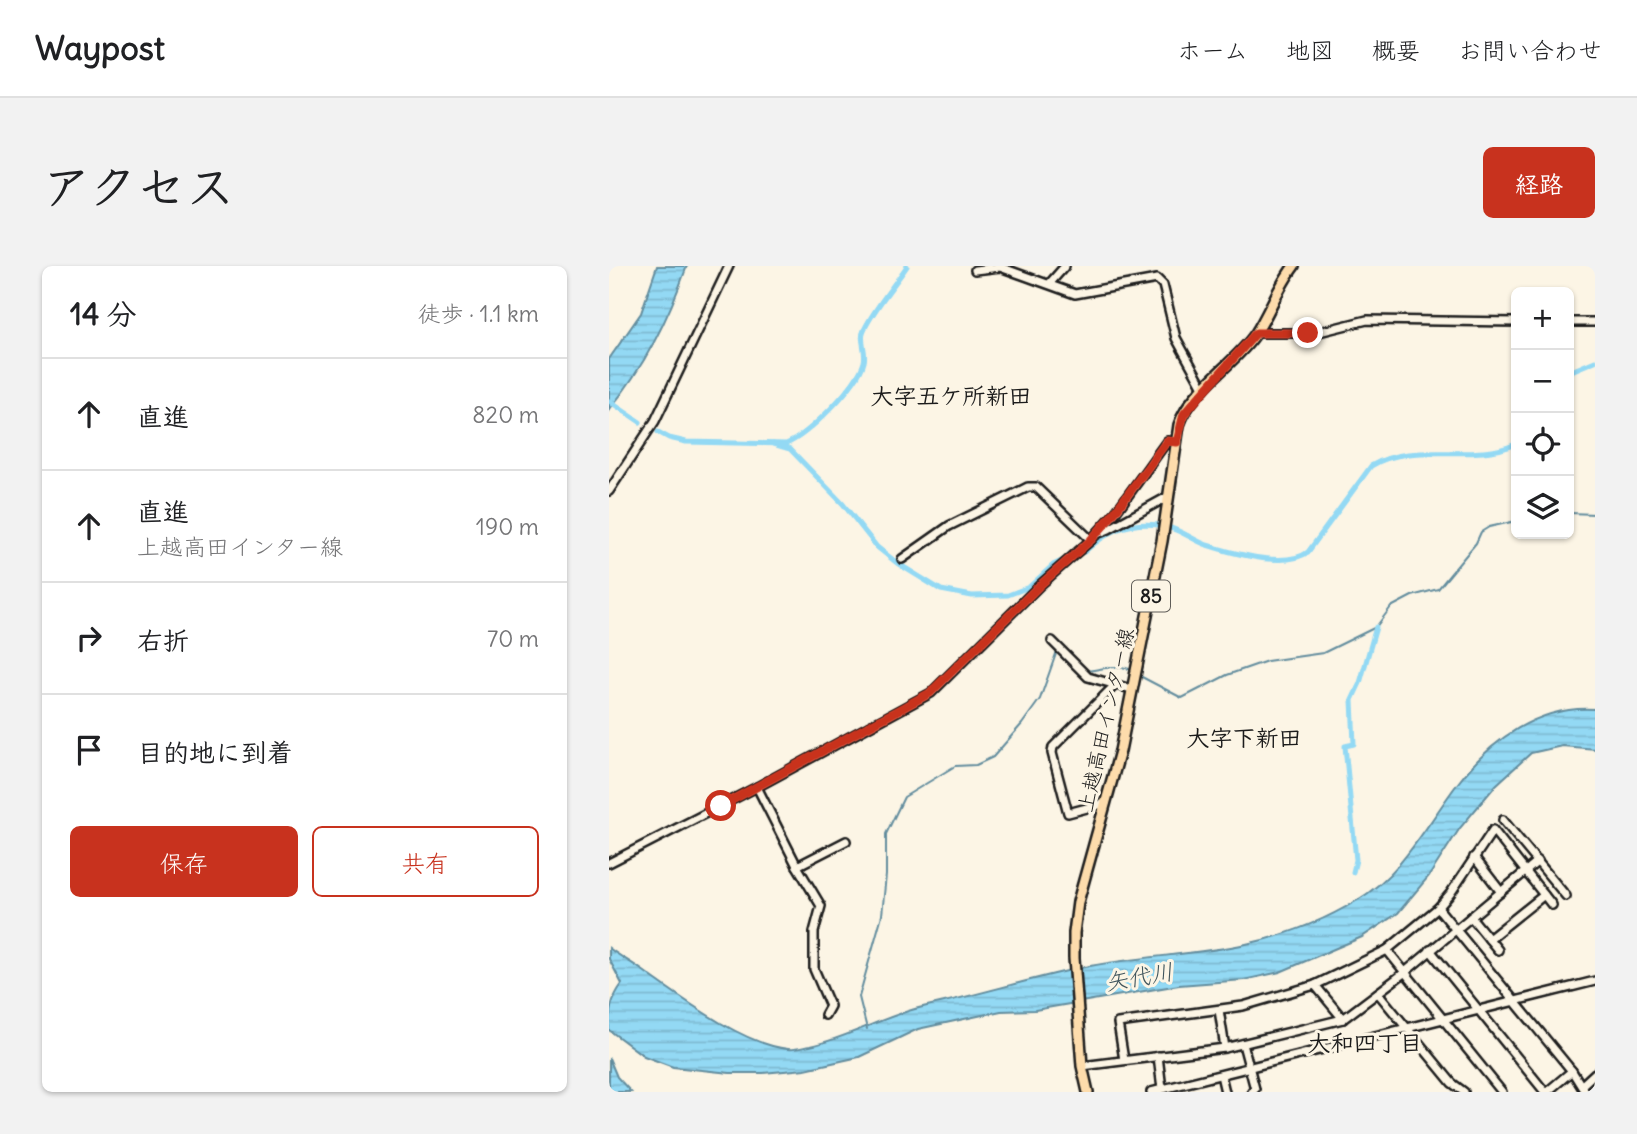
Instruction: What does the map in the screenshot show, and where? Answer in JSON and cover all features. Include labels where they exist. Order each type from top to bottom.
[{"type":"main road","name":"上越高田インター線","points":[[1088,1092],[1082,1066],[1075,958],[1077,902],[1120,751],[1147,622],[1181,419],[1204,389],[1256,333],[1278,289],[1294,266]]},
{"type":"street","points":[[609,491],[655,421],[729,266]]},
{"type":"street","points":[[1050,283],[1065,266]]},
{"type":"street","points":[[975,270],[1000,267],[1075,294],[1153,278],[1160,281],[1176,338],[1204,389]]},
{"type":"street","points":[[1256,333],[1315,333],[1367,320],[1511,321]]},
{"type":"street","points":[[1574,322],[1595,322]]},
{"type":"street","points":[[609,863],[757,787],[930,693],[1040,585],[1094,537],[1167,441],[1177,442]]},
{"type":"street","points":[[902,559],[949,526],[1028,487],[1036,487],[1094,537]]},
{"type":"street","points":[[1094,537],[1169,496]]},
{"type":"street","points":[[1052,641],[1088,677],[1131,689]]},
{"type":"street","points":[[1106,803],[1068,813],[1052,753],[1053,747],[1116,684]]},
{"type":"street","points":[[757,787],[797,866],[821,906],[814,932],[814,969],[830,1006],[825,1015]]},
{"type":"street","points":[[1503,820],[1566,896]]},
{"type":"street","points":[[1124,1060],[1118,1023],[1259,1003],[1315,985],[1387,950],[1450,894],[1493,830],[1552,905]]},
{"type":"street","points":[[797,866],[845,841]]},
{"type":"street","points":[[1474,858],[1501,892]]},
{"type":"street","points":[[1082,1066],[1225,1048],[1343,1019],[1404,973],[1538,861]]},
{"type":"street","points":[[1489,939],[1544,895]]},
{"type":"street","points":[[1437,908],[1515,999],[1584,1089],[1595,1073]]},
{"type":"street","points":[[1471,917],[1498,950]]},
{"type":"street","points":[[1387,950],[1502,1092]]},
{"type":"street","points":[[1430,950],[1546,1092],[1572,1071]]},
{"type":"street","points":[[1151,1092],[1595,981]]},
{"type":"street","points":[[1315,985],[1343,1019]]},
{"type":"street","points":[[1378,993],[1452,1083],[1464,1092]]},
{"type":"street","points":[[1219,1010],[1225,1048]]},
{"type":"street","points":[[1243,1044],[1255,1089],[1252,1092]]},
{"type":"street","points":[[1157,1056],[1164,1090]]},
{"type":"street","points":[[1221,1075],[1225,1092]]},
{"type":"street","points":[[1191,1083],[1193,1092]]},
{"type":"water","points":[[657,266],[687,266],[654,341],[634,376],[609,410],[609,359],[641,313]]},
{"type":"water","name":"矢代川","points":[[1574,709],[1595,709],[1595,749],[1562,746],[1531,753],[1496,785],[1460,828],[1429,876],[1398,913],[1362,937],[1280,972],[1244,980],[1179,985],[1035,1010],[1001,1011],[918,1029],[859,1057],[805,1069],[763,1073],[730,1073],[673,1067],[644,1056],[609,1030],[611,1006],[622,984],[609,959],[609,948],[712,1018],[751,1039],[770,1046],[791,1049],[825,1042],[912,1010],[1069,970],[1227,948],[1288,932],[1356,901],[1387,877],[1413,847],[1471,767],[1501,740],[1536,719]]},
{"type":"water","points":[[609,1058],[617,1077],[631,1092],[611,1092],[609,1089]]},
{"type":"waterway","points":[[658,432],[686,442],[786,444],[795,439],[831,408],[860,372],[865,358],[862,337],[864,330],[907,266]]},
{"type":"waterway","points":[[1574,370],[1595,361]]},
{"type":"waterway","points":[[609,401],[640,422]]},
{"type":"waterway","points":[[773,444],[790,449],[843,504],[877,547],[897,563],[941,590],[972,596],[1008,595],[1029,587],[1053,565],[1070,557]]},
{"type":"waterway","points":[[1167,527],[1207,545],[1244,555],[1273,559],[1298,557],[1308,552],[1371,466],[1406,454],[1481,452],[1511,446]]},
{"type":"waterway","points":[[1574,513],[1595,514]]},
{"type":"waterway","points":[[1138,675],[1182,698],[1227,675],[1267,661],[1323,653],[1376,627],[1391,607],[1412,596],[1438,589],[1476,543],[1481,532],[1489,527],[1511,522]]},
{"type":"waterway","points":[[1084,552],[1101,538],[1119,529],[1137,525],[1159,525]]},
{"type":"waterway","points":[[1353,872],[1356,860],[1345,746],[1354,744],[1352,700],[1360,683],[1376,627]]},
{"type":"waterway","points":[[867,1029],[859,997],[882,915],[886,834],[904,797],[955,766],[976,765],[993,757],[1040,699],[1057,651]]},
{"type":"waterway","points":[[1085,671],[1115,667],[1131,670]]},
{"type":"district","name":"大字五ケ所新田","points":[[951,396]]},
{"type":"district","name":"大字下新田","points":[[1244,738]]},
{"type":"district","name":"大和四丁目","points":[[1365,1043]]},
{"type":"route","points":[[721,806],[930,693],[1040,585],[1091,540],[1167,441],[1177,442],[1179,425],[1184,414],[1256,333],[1308,333]]}]
